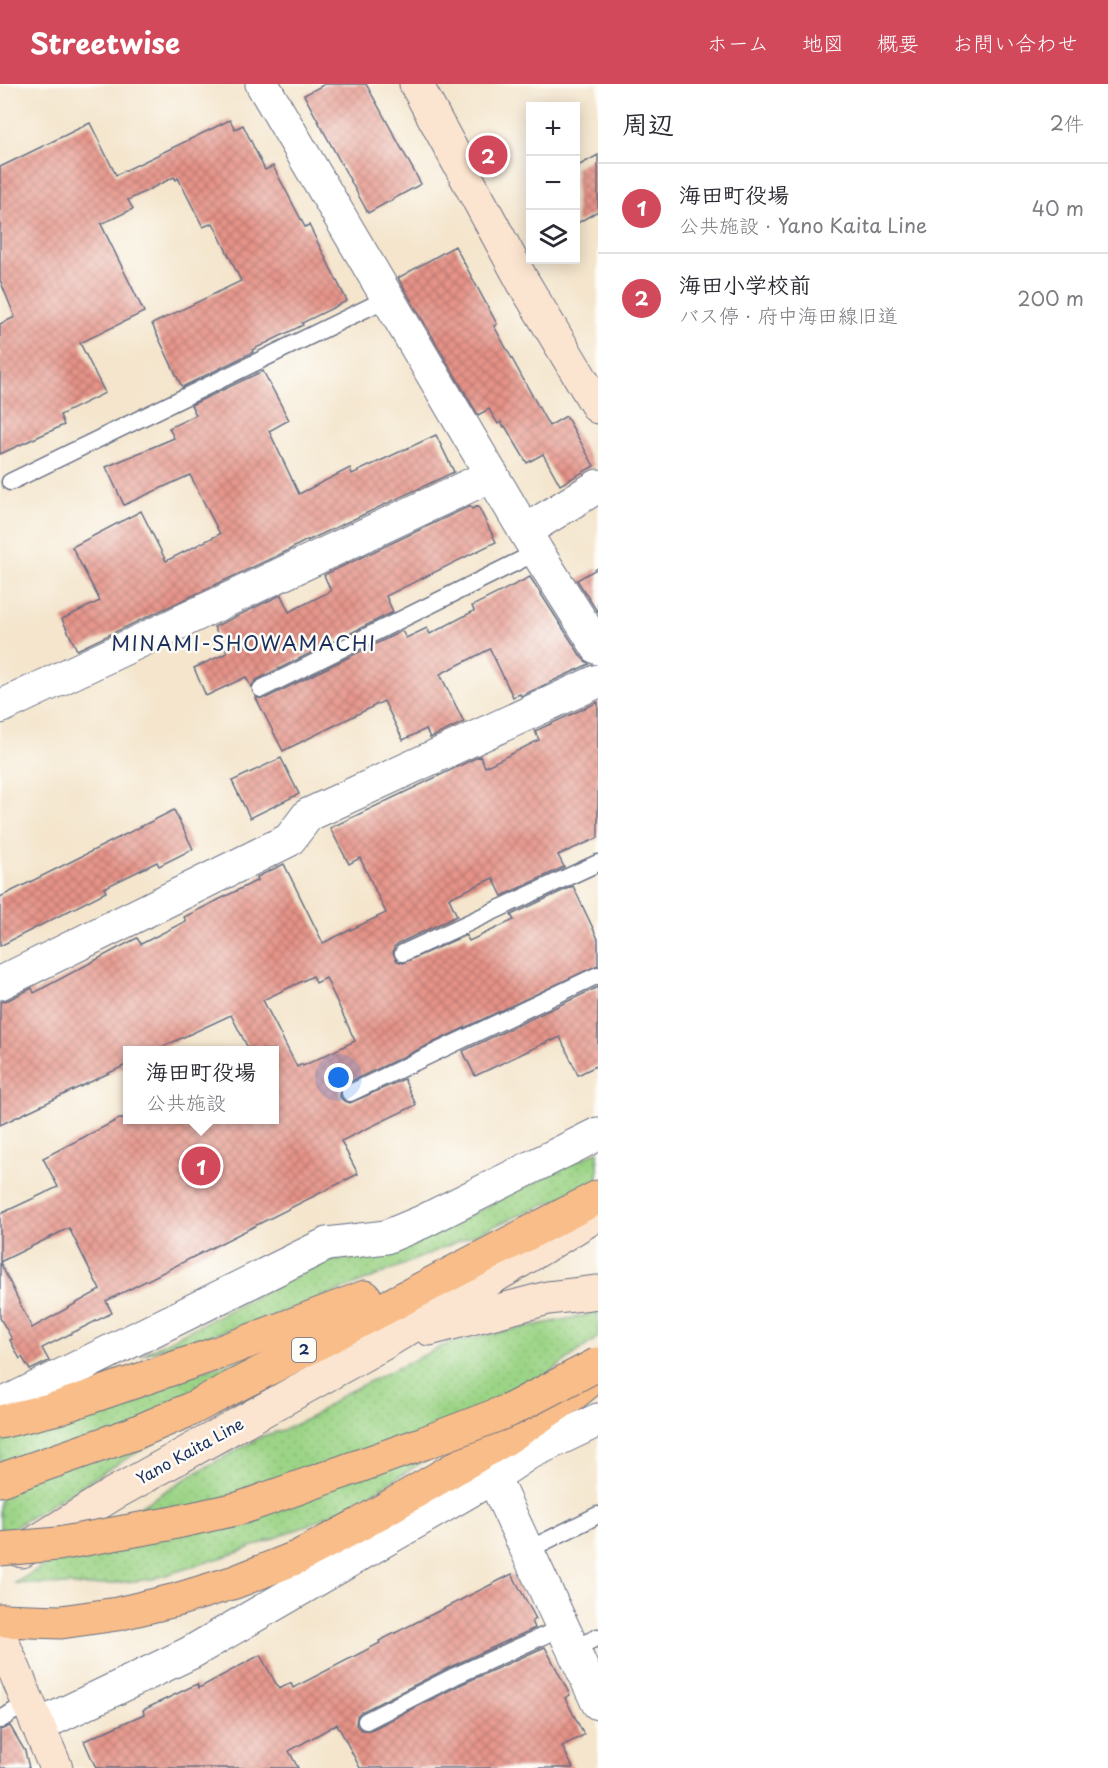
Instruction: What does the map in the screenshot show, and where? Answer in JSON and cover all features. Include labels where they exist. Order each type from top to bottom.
[{"type":"highway","points":[[0,1422],[58,1408],[321,1315],[375,1293],[549,1213],[598,1197]]},
{"type":"highway","name":"2","points":[[0,1480],[132,1434],[189,1410],[598,1197]]},
{"type":"highway","points":[[0,1549],[58,1544],[241,1508],[510,1410],[598,1364]]},
{"type":"highway","points":[[0,1620],[61,1622],[117,1614],[225,1585],[298,1557],[423,1488],[505,1438],[573,1394],[598,1374]]},
{"type":"main road","points":[[416,84],[523,282],[598,407]]},
{"type":"main road","name":"Yano Kaita Line","points":[[0,1565],[113,1494],[384,1343],[598,1214]]},
{"type":"main road","name":"Yano Kaita Line","points":[[384,1343],[548,1298],[598,1292]]},
{"type":"main road","points":[[0,1636],[56,1768]]},
{"type":"street","points":[[262,84],[531,541],[598,648]]},
{"type":"street","points":[[0,707],[492,475]]},
{"type":"street","points":[[531,541],[598,486]]},
{"type":"street","points":[[0,983],[289,840],[308,815],[598,681]]},
{"type":"street","points":[[0,1406],[327,1244],[386,1237],[422,1222],[598,1134]]},
{"type":"street","points":[[33,1714],[190,1653],[494,1477],[527,1454],[598,1420]]},
{"type":"street","points":[[494,1477],[528,1550],[578,1638],[598,1703]]},
{"type":"lane","points":[[10,482],[388,298]]},
{"type":"lane","points":[[261,689],[531,541]]},
{"type":"lane","points":[[402,953],[598,863]]},
{"type":"lane","points":[[350,1094],[598,975]]},
{"type":"lane","points":[[528,1550],[598,1515]]},
{"type":"lane","points":[[366,1721],[455,1677],[578,1638]]},
{"type":"lane","points":[[0,1720],[33,1714]]},
{"type":"green space","points":[[598,1151],[598,1183],[313,1301],[239,1327],[141,1355],[310,1269],[333,1260],[383,1256]]},
{"type":"green space","points":[[598,1313],[598,1337],[482,1422],[361,1500],[306,1526],[239,1552],[153,1579],[89,1586],[15,1583],[197,1472],[263,1436],[286,1429],[313,1416],[344,1394],[451,1342]]},
{"type":"green space","points":[[269,1352],[239,1393],[0,1536],[0,1429]]},
{"type":"building","points":[[325,84],[366,84],[421,184],[368,213],[304,95]]},
{"type":"building","points":[[230,120],[235,129],[243,125],[265,170],[273,166],[305,227],[309,225],[347,301],[182,387],[152,324],[241,281],[213,223],[203,227],[178,178],[176,180],[174,177],[128,200],[133,209],[101,224],[144,312],[80,343],[105,393],[60,415],[64,425],[0,454],[0,324],[15,317],[0,280],[0,167],[90,123],[116,175]]},
{"type":"building","points":[[598,155],[598,211],[580,222],[580,210],[580,165]]},
{"type":"building","points":[[455,246],[497,324],[494,326],[549,426],[566,416],[594,466],[560,485],[543,454],[527,463],[505,426],[501,422],[498,424],[489,409],[478,415],[398,278]]},
{"type":"building","points":[[263,371],[289,420],[269,431],[299,494],[350,468],[352,474],[436,435],[454,472],[77,650],[62,619],[100,601],[72,547],[141,511],[166,561],[220,534],[190,475],[124,505],[106,467],[174,438],[169,428],[196,415],[191,405]]},
{"type":"building","points":[[470,506],[472,509],[478,506],[496,542],[386,596],[393,612],[256,680],[251,687],[246,677],[206,696],[194,668],[227,653],[214,627],[281,595],[289,612],[331,591],[324,575]]},
{"type":"building","points":[[598,568],[598,613],[577,580]]},
{"type":"building","points":[[530,577],[582,658],[589,664],[521,696],[520,694],[513,697],[490,649],[440,674],[464,722],[430,738],[426,729],[403,740],[384,701],[283,751],[256,698],[266,698],[402,631],[406,638],[427,628],[430,634],[474,611],[472,606]]},
{"type":"building","points":[[598,702],[598,838],[558,855],[564,867],[502,896],[493,878],[449,898],[457,916],[399,943],[394,947],[393,953],[397,961],[403,963],[466,935],[469,941],[514,920],[511,915],[573,886],[598,939],[598,965],[345,1084],[341,1088],[340,1097],[350,1103],[404,1079],[416,1105],[341,1141],[358,1174],[106,1301],[112,1313],[42,1348],[49,1361],[30,1370],[22,1357],[20,1359],[10,1340],[12,1339],[0,1318],[0,1262],[0,1214],[58,1187],[43,1158],[119,1119],[123,1119],[123,1124],[279,1124],[279,1046],[247,1046],[231,1015],[165,1046],[123,1046],[123,1066],[0,1125],[0,1002],[32,988],[34,993],[137,938],[141,944],[186,921],[184,917],[258,880],[257,877],[284,864],[323,943],[386,913],[360,858],[349,864],[330,828],[480,756],[485,767],[539,740],[535,731]],"holes":[[[313,976],[316,983],[326,978],[355,1041],[297,1067],[263,1000]],[[69,1228],[100,1290],[32,1328],[0,1262]]]},
{"type":"building","points":[[281,758],[299,794],[250,818],[232,781]]},
{"type":"building","points":[[174,810],[193,849],[159,866],[157,862],[104,888],[106,892],[0,946],[0,897]]},
{"type":"building","points":[[598,987],[598,1065],[578,1075],[560,1037],[475,1076],[463,1051]]},
{"type":"building","points":[[512,1574],[536,1619],[532,1621],[535,1628],[450,1667],[361,1712],[357,1716],[356,1725],[361,1730],[371,1730],[460,1685],[545,1647],[570,1695],[565,1698],[584,1735],[562,1746],[573,1768],[360,1768],[337,1724],[289,1751],[298,1768],[96,1768],[84,1741],[144,1714],[143,1710],[197,1684],[199,1688],[260,1655],[279,1689],[291,1683],[293,1688],[380,1643],[379,1641]]},
{"type":"building","points":[[10,1726],[25,1751],[29,1768],[0,1768],[0,1730]]},
{"type":"place","name":"海田小学校前","points":[[488,155]]},
{"type":"place","name":"海田町役場","points":[[201,1166]]},
{"type":"district","name":"MINAMI-SHOWAMACHI","points":[[244,644]]}]
